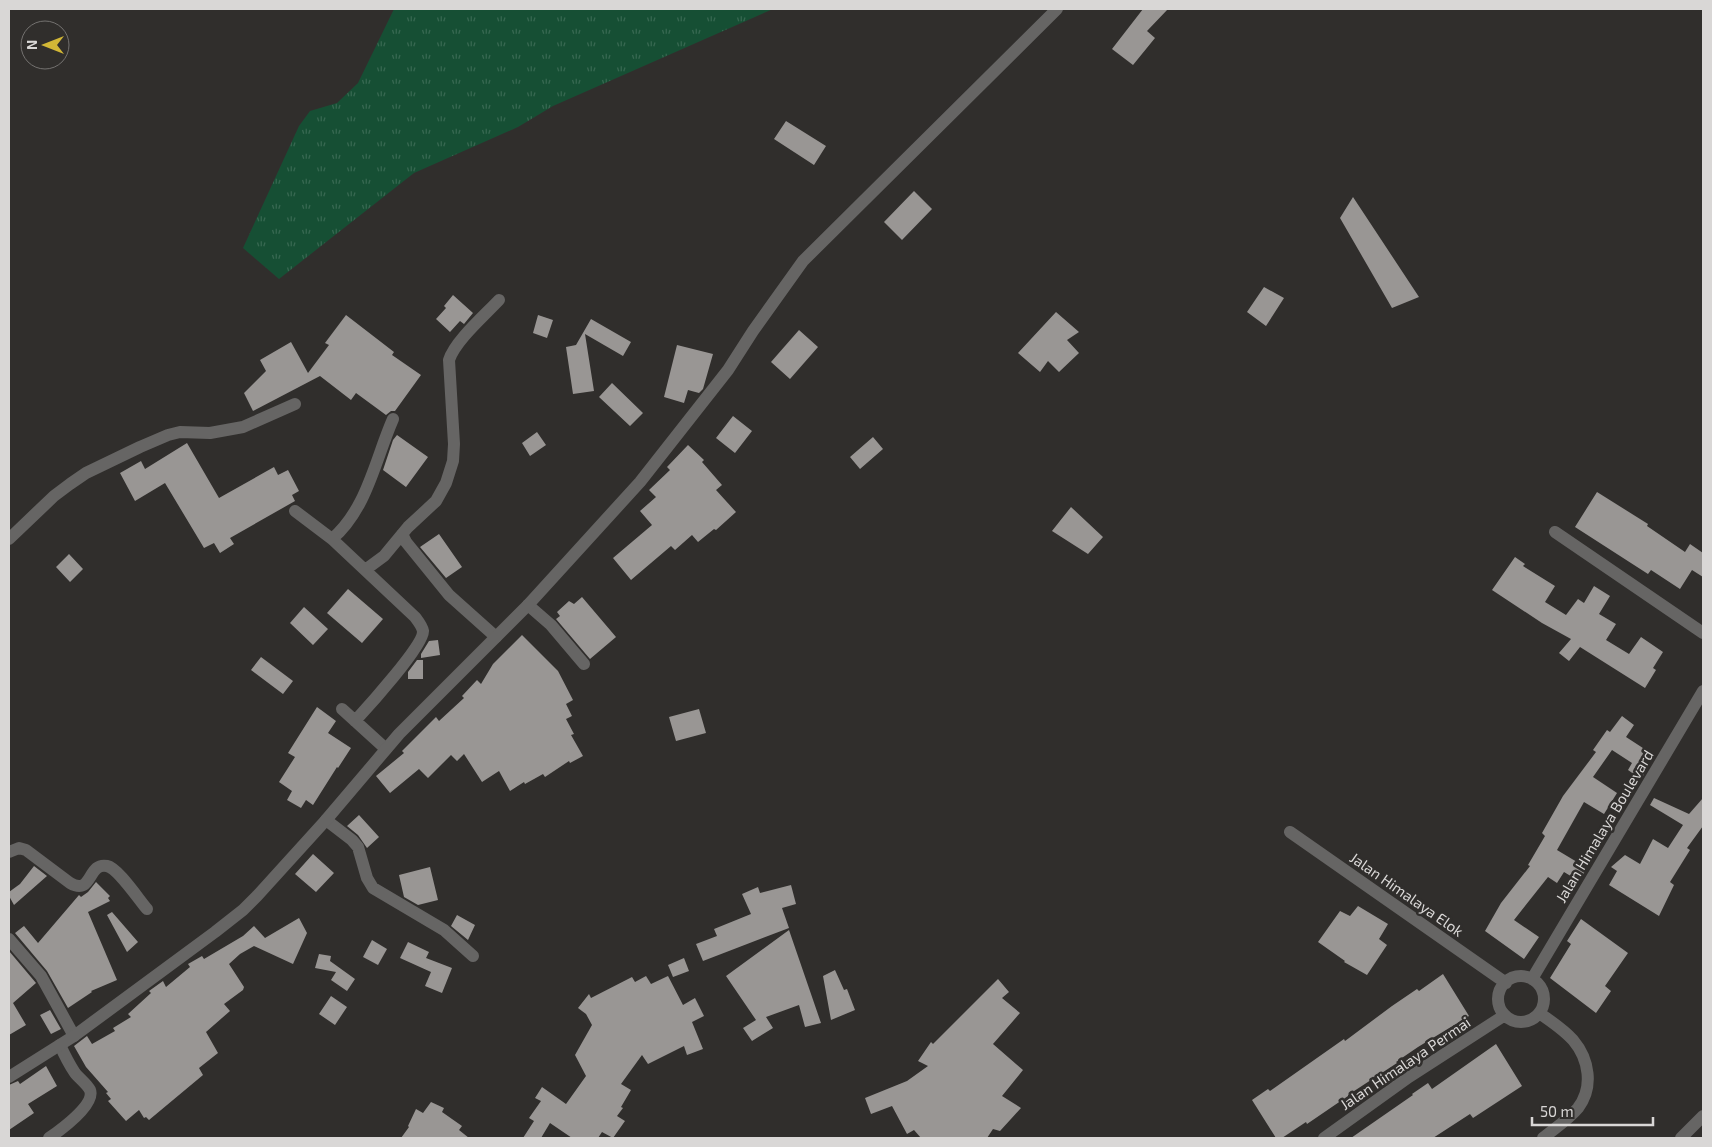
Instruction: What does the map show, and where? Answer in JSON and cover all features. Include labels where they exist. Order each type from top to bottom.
[{"type":"street","points":[[9,1077],[74,1036],[243,910],[326,820],[399,734],[528,605],[640,482],[728,370],[758,323],[803,261],[1057,9]]},
{"type":"street","points":[[365,570],[384,556],[402,534],[436,501],[446,483],[450,473],[454,444],[449,360],[451,353],[498,300]]},
{"type":"street","points":[[9,539],[54,496],[70,484],[140,447],[168,434],[180,432],[210,434],[243,427],[295,404]]},
{"type":"street","points":[[332,538],[350,520],[358,506],[393,419]]},
{"type":"street","points":[[295,511],[332,538],[415,617],[423,632],[412,652],[378,697],[355,722]]},
{"type":"street","points":[[1555,532],[1703,634]]},
{"type":"street","points":[[402,534],[406,542],[443,588],[496,637]]},
{"type":"street","points":[[528,605],[551,625],[584,664]]},
{"type":"street","name":"Jalan Himalaya Boulevard","points":[[1532,978],[1703,691]]},
{"type":"street","points":[[342,709],[386,749]]},
{"type":"street","points":[[326,820],[358,847],[367,878],[372,888],[444,930],[473,956]]},
{"type":"street","name":"Jalan Himalaya Elok","points":[[1290,832],[1506,983]]},
{"type":"street","points":[[9,852],[19,848],[26,850],[65,880],[78,886],[84,885],[97,868],[110,866],[146,910]]},
{"type":"street","points":[[9,939],[41,976],[74,1036]]},
{"type":"street","points":[[1518,976],[1532,978],[1538,983],[1542,990],[1543,1006],[1539,1013],[1527,1021],[1519,1022],[1505,1015],[1499,1002],[1501,988],[1506,983],[1511,978],[1518,976]]},
{"type":"street","points":[[1539,1013],[1573,1041],[1586,1063],[1588,1079],[1585,1098],[1577,1109],[1543,1138]]},
{"type":"street","name":"Jalan Himalaya Permai","points":[[1324,1138],[1409,1077],[1505,1015]]},
{"type":"street","points":[[49,1138],[83,1109],[91,1096],[90,1091],[75,1072],[60,1045]]},
{"type":"street","points":[[1682,1138],[1703,1116]]},
{"type":"green space","points":[[394,9],[773,9],[553,106],[518,127],[414,173],[279,279],[243,248],[299,126],[310,111],[337,103],[358,83]]},
{"type":"building","points":[[1143,9],[1168,9],[1147,31],[1155,38],[1133,65],[1112,49]]},
{"type":"building","points":[[786,121],[826,146],[814,165],[774,139]]},
{"type":"building","points":[[914,191],[932,209],[902,240],[884,222]]},
{"type":"building","points":[[1353,197],[1419,297],[1392,308],[1340,218]]},
{"type":"building","points":[[1264,287],[1284,298],[1266,326],[1247,312]]},
{"type":"building","points":[[453,295],[473,313],[464,324],[460,321],[450,332],[436,319],[446,308],[444,306]]},
{"type":"building","points":[[1056,312],[1079,332],[1067,340],[1079,353],[1059,372],[1048,361],[1040,372],[1018,353]]},
{"type":"building","points":[[346,315],[394,352],[392,355],[421,375],[395,411],[391,411],[386,415],[356,393],[351,400],[320,376],[253,411],[244,393],[266,371],[260,360],[291,342],[308,373],[329,345],[325,343]]},
{"type":"building","points":[[538,315],[553,320],[547,338],[533,333]]},
{"type":"building","points":[[591,319],[631,342],[623,356],[585,334],[594,391],[573,394],[566,347],[576,345]]},
{"type":"building","points":[[799,330],[818,347],[790,379],[771,362]]},
{"type":"building","points":[[677,345],[713,354],[703,389],[699,393],[688,390],[684,403],[664,397]]},
{"type":"building","points":[[612,383],[643,413],[630,426],[599,397]]},
{"type":"building","points":[[733,416],[752,431],[735,453],[716,438]]},
{"type":"building","points":[[537,432],[546,445],[530,456],[522,443]]},
{"type":"building","points":[[397,435],[428,457],[406,487],[383,470],[393,440]]},
{"type":"building","points":[[873,437],[883,449],[860,469],[850,457]]},
{"type":"building","points":[[187,443],[219,498],[274,467],[278,475],[288,470],[299,491],[292,495],[295,501],[230,538],[234,544],[220,553],[214,543],[204,548],[165,483],[135,501],[120,473],[141,461],[145,469]]},
{"type":"building","points":[[688,445],[704,460],[702,462],[722,485],[716,490],[736,512],[716,530],[714,529],[698,542],[692,535],[675,550],[671,546],[631,580],[613,558],[652,525],[640,511],[656,497],[649,490],[670,470],[667,467]]},
{"type":"building","points":[[1597,492],[1648,524],[1647,526],[1685,552],[1690,544],[1703,553],[1703,577],[1692,570],[1680,589],[1651,570],[1648,574],[1575,527]]},
{"type":"building","points":[[1071,507],[1103,537],[1088,554],[1052,531]]},
{"type":"building","points":[[439,534],[462,567],[446,578],[420,547]]},
{"type":"building","points":[[69,554],[83,569],[70,582],[56,567]]},
{"type":"building","points":[[1515,557],[1525,564],[1523,566],[1555,586],[1545,602],[1566,615],[1578,599],[1584,603],[1594,586],[1610,596],[1599,614],[1616,624],[1606,640],[1629,654],[1641,637],[1663,652],[1653,668],[1656,670],[1645,688],[1580,647],[1569,661],[1559,653],[1571,639],[1542,623],[1492,590]]},
{"type":"building","points":[[348,589],[383,619],[362,643],[327,613]]},
{"type":"building","points":[[582,597],[616,637],[590,659],[556,619],[560,616],[557,612],[569,601],[574,604]]},
{"type":"building","points":[[304,607],[328,629],[313,645],[290,623]]},
{"type":"building","points":[[522,635],[558,671],[573,700],[566,704],[572,716],[566,719],[574,734],[571,735],[583,756],[570,763],[569,761],[545,777],[543,774],[525,784],[524,782],[510,791],[499,771],[482,782],[464,754],[457,761],[451,755],[428,778],[419,769],[390,793],[376,776],[404,753],[402,751],[436,717],[439,721],[464,698],[462,696],[477,680],[481,684],[493,664]]},
{"type":"building","points":[[438,640],[440,655],[421,658],[421,654],[429,641]]},
{"type":"building","points":[[261,657],[293,681],[283,694],[251,670]]},
{"type":"building","points":[[417,660],[423,660],[423,679],[408,679],[408,672]]},
{"type":"building","points":[[317,707],[336,721],[328,733],[351,748],[313,805],[306,800],[301,808],[287,800],[292,791],[279,782],[295,757],[288,753]]},
{"type":"building","points":[[699,709],[706,733],[676,741],[669,717]]},
{"type":"building","points":[[1622,716],[1634,725],[1626,737],[1646,750],[1639,762],[1648,768],[1641,779],[1628,770],[1632,763],[1612,750],[1593,777],[1617,793],[1604,814],[1584,802],[1557,850],[1587,868],[1579,881],[1564,872],[1557,883],[1548,877],[1514,920],[1539,937],[1524,959],[1485,931],[1501,903],[1530,866],[1528,865],[1545,836],[1542,833],[1563,796],[1596,752],[1593,750],[1607,730],[1610,732]]},
{"type":"building","points":[[1654,798],[1689,814],[1703,798],[1703,826],[1687,848],[1690,850],[1670,882],[1674,885],[1659,916],[1609,885],[1617,871],[1611,867],[1625,855],[1640,864],[1653,839],[1668,848],[1683,825],[1650,805]]},
{"type":"building","points":[[359,815],[379,837],[367,848],[358,835],[347,826]]},
{"type":"building","points":[[313,854],[334,873],[316,892],[295,874]]},
{"type":"building","points":[[34,866],[47,876],[14,905],[9,892],[20,884]]},
{"type":"building","points":[[430,867],[438,900],[418,905],[404,897],[399,875]]},
{"type":"building","points":[[96,882],[110,896],[108,898],[110,901],[88,912],[117,980],[91,991],[68,1008],[47,971],[15,933],[24,926],[38,943],[79,895],[81,897],[88,892]]},
{"type":"building","points":[[791,885],[796,904],[782,908],[789,928],[703,961],[696,944],[717,936],[714,929],[751,914],[742,894],[758,887],[760,893]]},
{"type":"building","points":[[1358,906],[1388,924],[1379,939],[1387,945],[1367,975],[1344,962],[1318,942],[1340,911],[1350,916]]},
{"type":"building","points":[[112,912],[138,942],[127,952],[107,915]]},
{"type":"building","points":[[457,915],[475,925],[468,940],[451,926]]},
{"type":"building","points":[[299,918],[307,933],[293,964],[254,946],[240,954],[229,964],[244,987],[243,990],[224,1004],[230,1011],[206,1032],[218,1053],[199,1068],[203,1075],[149,1120],[146,1117],[144,1118],[139,1110],[126,1121],[108,1101],[111,1099],[106,1093],[108,1092],[86,1067],[74,1046],[87,1036],[92,1044],[115,1031],[113,1028],[131,1017],[128,1014],[151,993],[149,991],[163,981],[166,987],[190,967],[188,964],[202,956],[204,959],[243,936],[254,926],[265,938]]},
{"type":"building","points":[[1581,919],[1628,953],[1605,986],[1611,991],[1596,1013],[1550,978],[1571,944],[1567,941]]},
{"type":"building","points":[[789,930],[821,1023],[805,1027],[799,1005],[766,1017],[773,1028],[752,1041],[743,1028],[756,1020],[726,976]]},
{"type":"building","points":[[372,940],[387,949],[378,965],[363,957]]},
{"type":"building","points":[[408,942],[429,952],[426,958],[452,968],[442,993],[425,986],[431,972],[400,958]]},
{"type":"building","points":[[9,951],[36,983],[13,1003],[26,1025],[9,1035]]},
{"type":"building","points":[[319,954],[331,956],[330,961],[355,979],[347,991],[331,980],[336,972],[315,968]]},
{"type":"building","points":[[684,958],[689,971],[673,977],[668,965]]},
{"type":"building","points":[[835,970],[844,990],[847,989],[855,1010],[831,1020],[823,976]]},
{"type":"building","points":[[1443,974],[1469,1016],[1418,1047],[1307,1124],[1306,1122],[1282,1138],[1276,1138],[1252,1100],[1268,1089],[1270,1091],[1344,1039],[1345,1041],[1417,989],[1419,991]]},
{"type":"building","points":[[646,976],[651,984],[668,976],[683,1005],[695,998],[704,1016],[692,1022],[703,1049],[687,1055],[684,1046],[648,1064],[642,1055],[621,1084],[631,1090],[617,1116],[625,1121],[613,1138],[602,1132],[598,1138],[572,1138],[550,1123],[541,1138],[523,1138],[534,1121],[529,1118],[541,1101],[535,1098],[542,1087],[566,1104],[586,1076],[575,1055],[592,1025],[586,1014],[578,1008],[589,994],[591,998],[632,977],[635,982]]},
{"type":"building","points":[[998,979],[1009,992],[1002,998],[1020,1013],[993,1044],[1023,1070],[1002,1096],[1021,1108],[1000,1131],[993,1129],[987,1138],[921,1138],[914,1130],[907,1134],[892,1106],[871,1114],[865,1098],[907,1081],[928,1066],[918,1061],[931,1042],[933,1044]]},
{"type":"building","points":[[331,996],[347,1007],[335,1025],[319,1014]]},
{"type":"building","points":[[50,1010],[61,1029],[51,1034],[40,1015]]},
{"type":"building","points":[[1496,1044],[1522,1086],[1473,1118],[1470,1114],[1433,1138],[1351,1138],[1428,1083],[1432,1089]]},
{"type":"building","points":[[46,1066],[57,1086],[28,1104],[34,1113],[9,1130],[9,1085],[18,1081],[20,1084]]},
{"type":"building","points":[[431,1102],[444,1108],[442,1112],[462,1126],[459,1130],[469,1138],[401,1138],[409,1127],[416,1109],[423,1113]]}]
